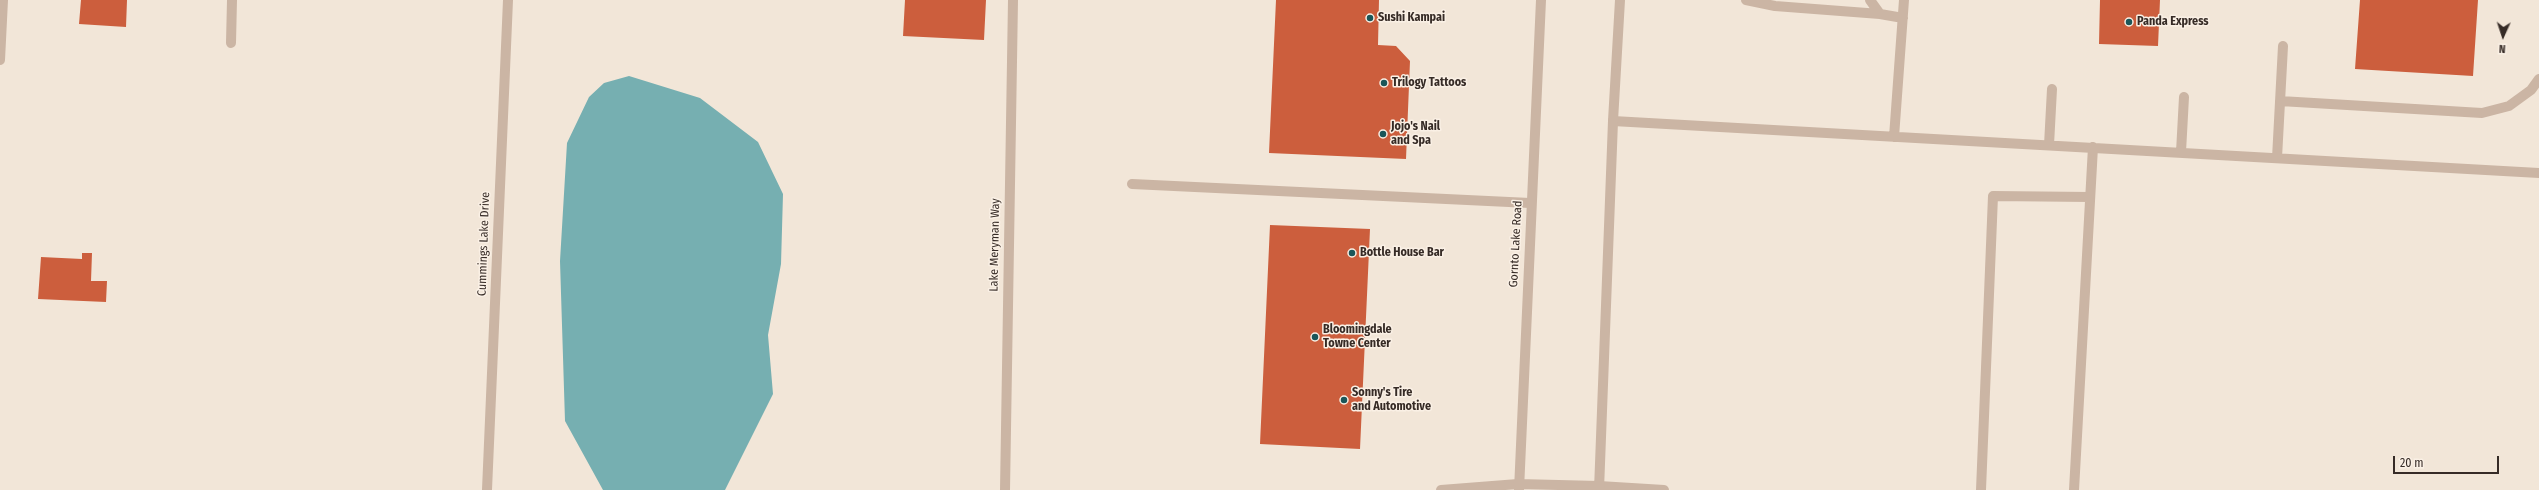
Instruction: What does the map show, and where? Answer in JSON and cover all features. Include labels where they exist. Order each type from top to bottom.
[{"type":"street","points":[[0,60],[4,0]]},
{"type":"street","points":[[231,43],[232,0]]},
{"type":"street","name":"Cummings Lake Drive","points":[[487,490],[508,0]]},
{"type":"street","name":"Lake Meryman Way","points":[[1005,490],[1013,0]]},
{"type":"street","name":"Gornto Lake Road","points":[[1519,487],[1530,203],[1541,0]]},
{"type":"street","points":[[1599,488],[1613,121],[1620,0]]},
{"type":"street","points":[[1746,0],[1775,6],[1880,14],[1903,18]]},
{"type":"street","points":[[1870,0],[1880,14]]},
{"type":"street","points":[[1894,137],[1904,0]]},
{"type":"street","points":[[2277,158],[2283,46]]},
{"type":"street","points":[[2280,101],[2482,113],[2509,106],[2521,98],[2539,78]]},
{"type":"street","points":[[2050,146],[2052,89]]},
{"type":"street","points":[[2181,152],[2184,98]]},
{"type":"street","points":[[1613,121],[2539,172]]},
{"type":"street","points":[[2074,490],[2093,147]]},
{"type":"street","points":[[1132,184],[1530,203]]},
{"type":"street","points":[[1981,490],[1993,196],[2090,197]]},
{"type":"street","points":[[1441,490],[1519,487],[1664,490]]},
{"type":"water","points":[[629,76],[700,98],[758,142],[783,194],[781,264],[768,335],[773,394],[725,490],[603,490],[565,421],[560,261],[567,143],[589,97],[604,83]]},
{"type":"building","points":[[81,0],[127,0],[126,27],[79,24]]},
{"type":"building","points":[[905,0],[986,0],[984,40],[903,36]]},
{"type":"building","points":[[1276,0],[1379,0],[1378,45],[1396,46],[1410,61],[1406,159],[1269,153]]},
{"type":"building","name":"Panda Express","points":[[2100,0],[2160,0],[2158,46],[2099,44]]},
{"type":"building","points":[[2360,0],[2478,0],[2473,76],[2355,69]]},
{"type":"building","name":"Bloomingdale Towne Center","points":[[1270,225],[1370,229],[1360,449],[1260,444]]},
{"type":"building","points":[[82,253],[92,253],[91,281],[107,281],[106,302],[38,299],[41,257],[82,259]]},
{"type":"place","name":"Sushi Kampai","points":[[1370,18]]},
{"type":"place","name":"Panda Express","points":[[2129,22]]},
{"type":"place","name":"Trilogy Tattoos","points":[[1384,83]]},
{"type":"place","name":"Jojo's Nail and Spa","points":[[1383,134]]},
{"type":"place","name":"Bottle House Bar","points":[[1352,253]]},
{"type":"place","name":"Bloomingdale Towne Center","points":[[1315,337]]},
{"type":"place","name":"Sonny's Tire and Automotive","points":[[1344,400]]}]
